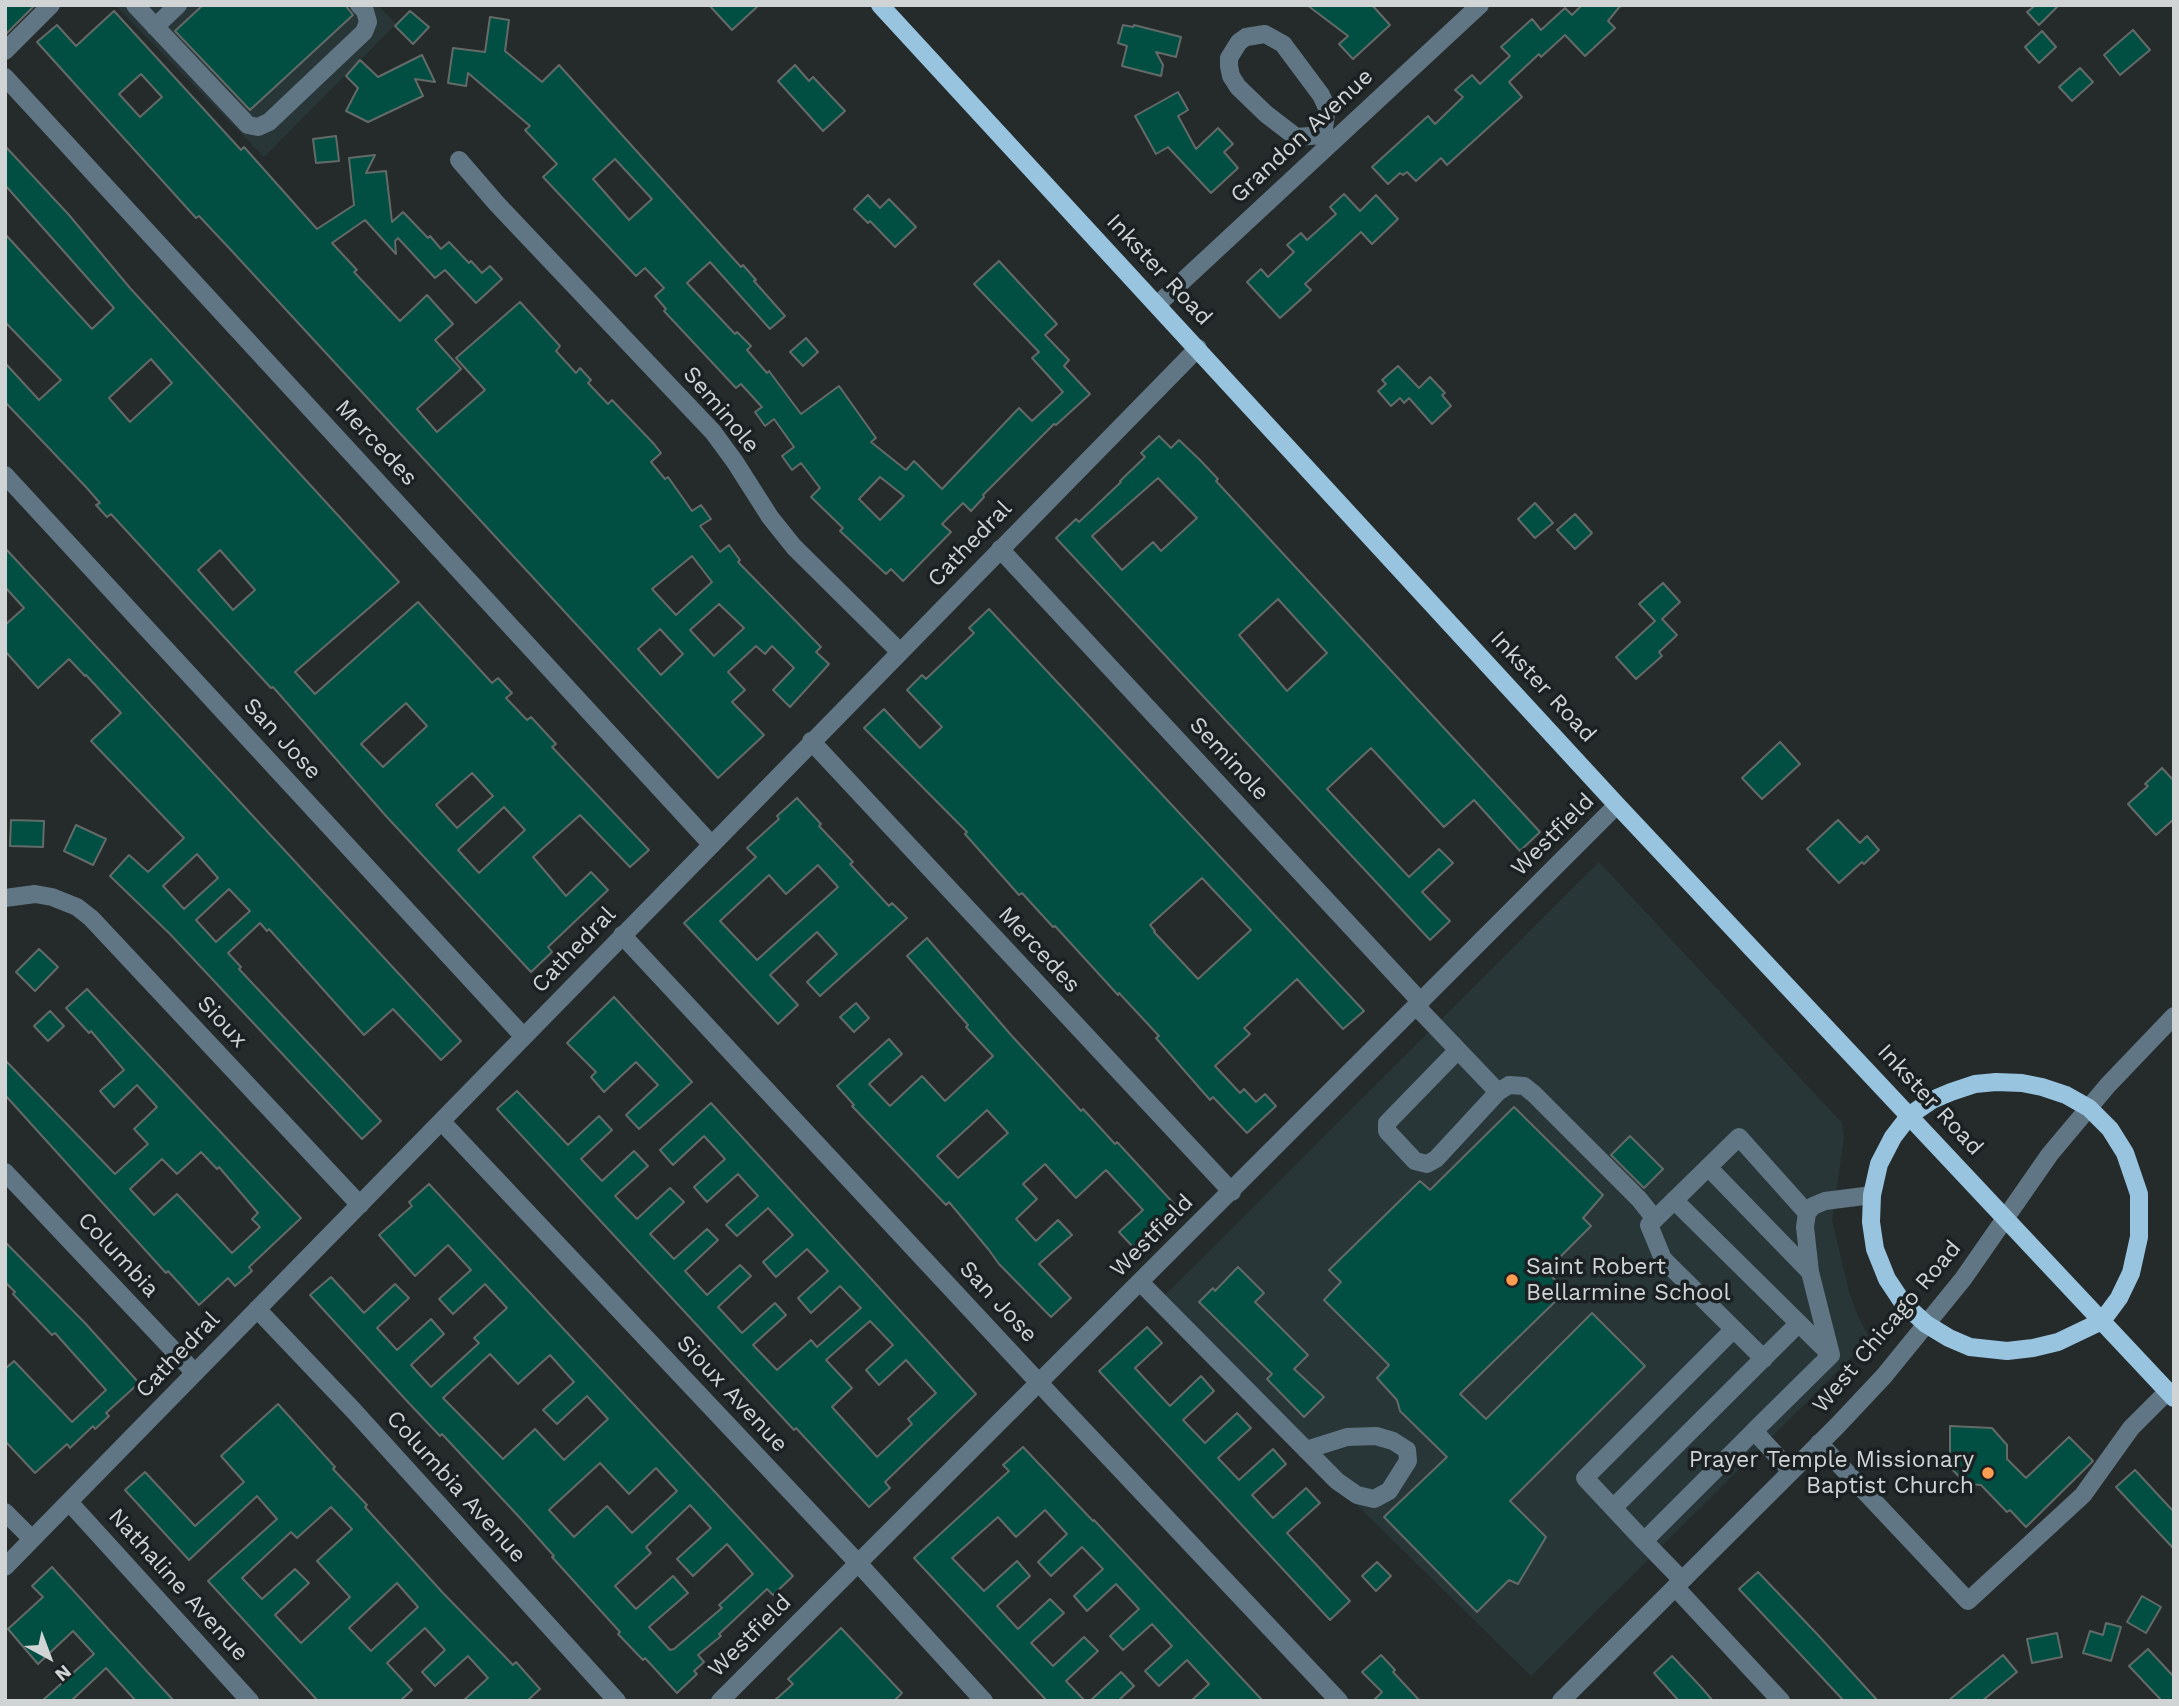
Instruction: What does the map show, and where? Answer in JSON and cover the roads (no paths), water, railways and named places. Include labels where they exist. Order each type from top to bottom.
[{"type":"main road","name":"Inkster Road","points":[[880,5],[1617,804],[2171,1394]]},
{"type":"main road","points":[[1996,1082],[2042,1087],[2066,1095],[2089,1108],[2110,1129],[2125,1153],[2135,1178],[2140,1210],[2139,1237],[2131,1273],[2119,1298],[2102,1321],[2058,1342],[2007,1351],[1970,1347],[1926,1324],[1903,1303],[1880,1264],[1871,1222],[1871,1195],[1880,1164],[1893,1137],[1910,1115],[1932,1100],[1951,1091],[1996,1082]]},
{"type":"street","points":[[5,51],[51,5]]},
{"type":"street","points":[[135,5],[248,125],[258,127],[270,122],[364,32],[368,22],[365,11],[359,5]]},
{"type":"street","points":[[155,27],[178,5]]},
{"type":"street","name":"Grandon Avenue","points":[[1158,304],[1327,139],[1479,5]]},
{"type":"street","points":[[1265,33],[1283,44],[1321,95],[1327,108],[1327,139],[1296,137],[1266,114],[1238,87],[1231,76],[1229,58],[1240,42],[1246,37],[1265,33]]},
{"type":"street","name":"Mercedes","points":[[5,77],[711,844]]},
{"type":"street","name":"Seminole","points":[[459,160],[713,432],[770,517],[794,547],[900,652]]},
{"type":"street","name":"Cathedral","points":[[5,1567],[1198,348]]},
{"type":"street","name":"San Jose","points":[[5,475],[523,1036]]},
{"type":"street","name":"Seminole","points":[[1000,549],[1498,1092]]},
{"type":"street","name":"Mercedes","points":[[811,741],[1232,1192]]},
{"type":"street","name":"Westfield","points":[[720,1701],[1232,1192],[1617,804]]},
{"type":"street","name":"Sioux","points":[[5,898],[35,894],[65,901],[91,918],[360,1205]]},
{"type":"street","name":"San Jose","points":[[622,935],[1339,1701]]},
{"type":"street","name":"West Chicago Road","points":[[1561,1701],[1884,1376],[1963,1279],[2050,1154],[2174,1016]]},
{"type":"street","points":[[1458,1050],[1387,1123],[1387,1131],[1415,1161],[1427,1164],[1436,1159],[1498,1092],[1509,1085],[1524,1086],[1639,1199],[1655,1219]]},
{"type":"street","name":"Sioux Avenue","points":[[442,1122],[858,1563],[984,1701]]},
{"type":"street","points":[[1764,1359],[1663,1259],[1649,1225],[1739,1137],[1807,1213]]},
{"type":"street","points":[[1708,1167],[1810,1272]]},
{"type":"street","name":"Columbia","points":[[5,1172],[195,1373]]},
{"type":"street","points":[[1830,1355],[1810,1272],[1805,1227],[1807,1213],[1813,1206],[1825,1201],[1871,1195]]},
{"type":"street","points":[[1674,1200],[1830,1355]]},
{"type":"street","points":[[1140,1282],[1337,1481],[1357,1495],[1374,1499],[1389,1491],[1408,1461],[1407,1450],[1394,1441],[1376,1436],[1347,1437],[1307,1450]]},
{"type":"street","name":"Columbia Avenue","points":[[257,1309],[354,1410],[617,1701]]},
{"type":"street","points":[[1613,1508],[1798,1324]]},
{"type":"street","points":[[1734,1329],[1585,1478],[1644,1541],[1678,1584],[1781,1701]]},
{"type":"street","points":[[1644,1541],[1830,1355]]},
{"type":"street","points":[[1819,1444],[1968,1601],[2083,1495],[2131,1428],[2171,1394]]},
{"type":"street","points":[[1754,1432],[1791,1471]]},
{"type":"street","name":"Nathaline Avenue","points":[[69,1502],[250,1701]]},
{"type":"street","points":[[5,1512],[32,1539]]},
{"type":"place","name":"Saint Robert Bellarmine School","points":[[1512,1280]]},
{"type":"place","name":"Prayer Temple Missionary Baptist Church","points":[[1988,1473]]}]
